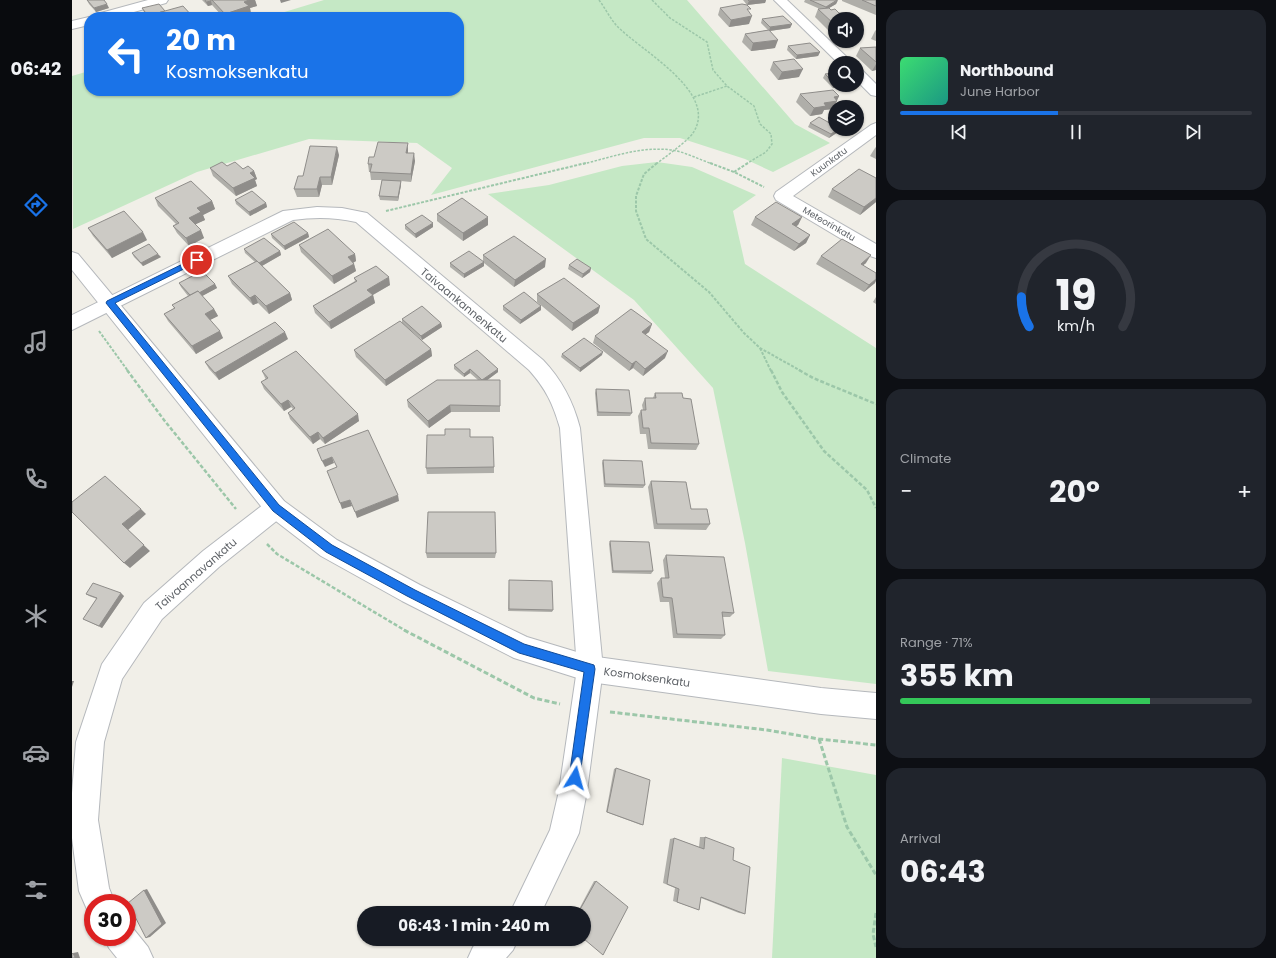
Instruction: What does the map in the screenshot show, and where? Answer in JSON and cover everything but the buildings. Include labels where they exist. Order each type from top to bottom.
[{"type":"street","points":[[120,12],[162,0]]},
{"type":"street","points":[[780,0],[839,56]]},
{"type":"street","points":[[72,25],[84,22]]},
{"type":"street","points":[[864,81],[876,92]]},
{"type":"street","name":"Kuunkatu","points":[[782,196],[876,128]]},
{"type":"street","name":"Meteorinkatu","points":[[782,196],[876,252]]},
{"type":"street","name":"Taivaankannenkatu","points":[[72,323],[289,215],[314,211],[336,211],[361,217],[536,365],[550,380],[564,403],[571,432],[590,669]]},
{"type":"street","name":"Kosmoksenkatu","points":[[72,258],[276,508],[329,548],[411,593],[522,649],[590,669],[821,701],[876,706]]},
{"type":"street","name":"Taivaannavankatu","points":[[96,894],[84,820],[90,742],[111,673],[153,611],[211,559],[276,508]]},
{"type":"street","points":[[528,906],[564,833],[573,791],[590,669]]},
{"type":"street","points":[[127,946],[137,958]]},
{"type":"street","points":[[484,958],[495,946]]},
{"type":"path","points":[[599,0],[616,24],[681,80],[694,97],[699,112],[698,122],[693,134],[644,174],[636,196],[636,211],[646,239],[709,292],[760,348],[813,378],[876,404]]},
{"type":"path","points":[[652,0],[670,18],[706,42],[713,70],[727,86],[754,106],[760,124],[771,134],[772,144],[766,152],[734,172]]},
{"type":"path","points":[[694,97],[727,86]]},
{"type":"path","points":[[361,217],[551,173],[629,152],[650,149],[673,150],[734,172],[782,196]]},
{"type":"path","points":[[760,348],[769,370],[782,392],[824,451],[867,490],[876,508]]},
{"type":"path","points":[[819,739],[847,828],[876,875]]},
{"type":"path","points":[[876,913],[873,934],[876,947]]},
{"type":"green space","points":[[324,0],[687,0],[795,124],[830,143],[773,172],[745,159],[680,138],[644,138],[431,195],[452,168],[417,143],[309,139],[197,172],[73,229],[72,76],[84,72],[84,96],[464,96],[464,12],[284,12]]},
{"type":"green space","points":[[657,162],[692,167],[756,195],[733,211],[745,264],[876,348],[876,684],[768,671],[745,543],[713,388],[634,300],[488,194],[549,185],[622,166]]},
{"type":"green space","points":[[782,758],[876,775],[876,958],[772,958]]},
{"type":"route","points":[[197,260],[110,303],[276,508],[286,516],[329,548],[411,593],[522,649],[590,669],[575,778]]}]
